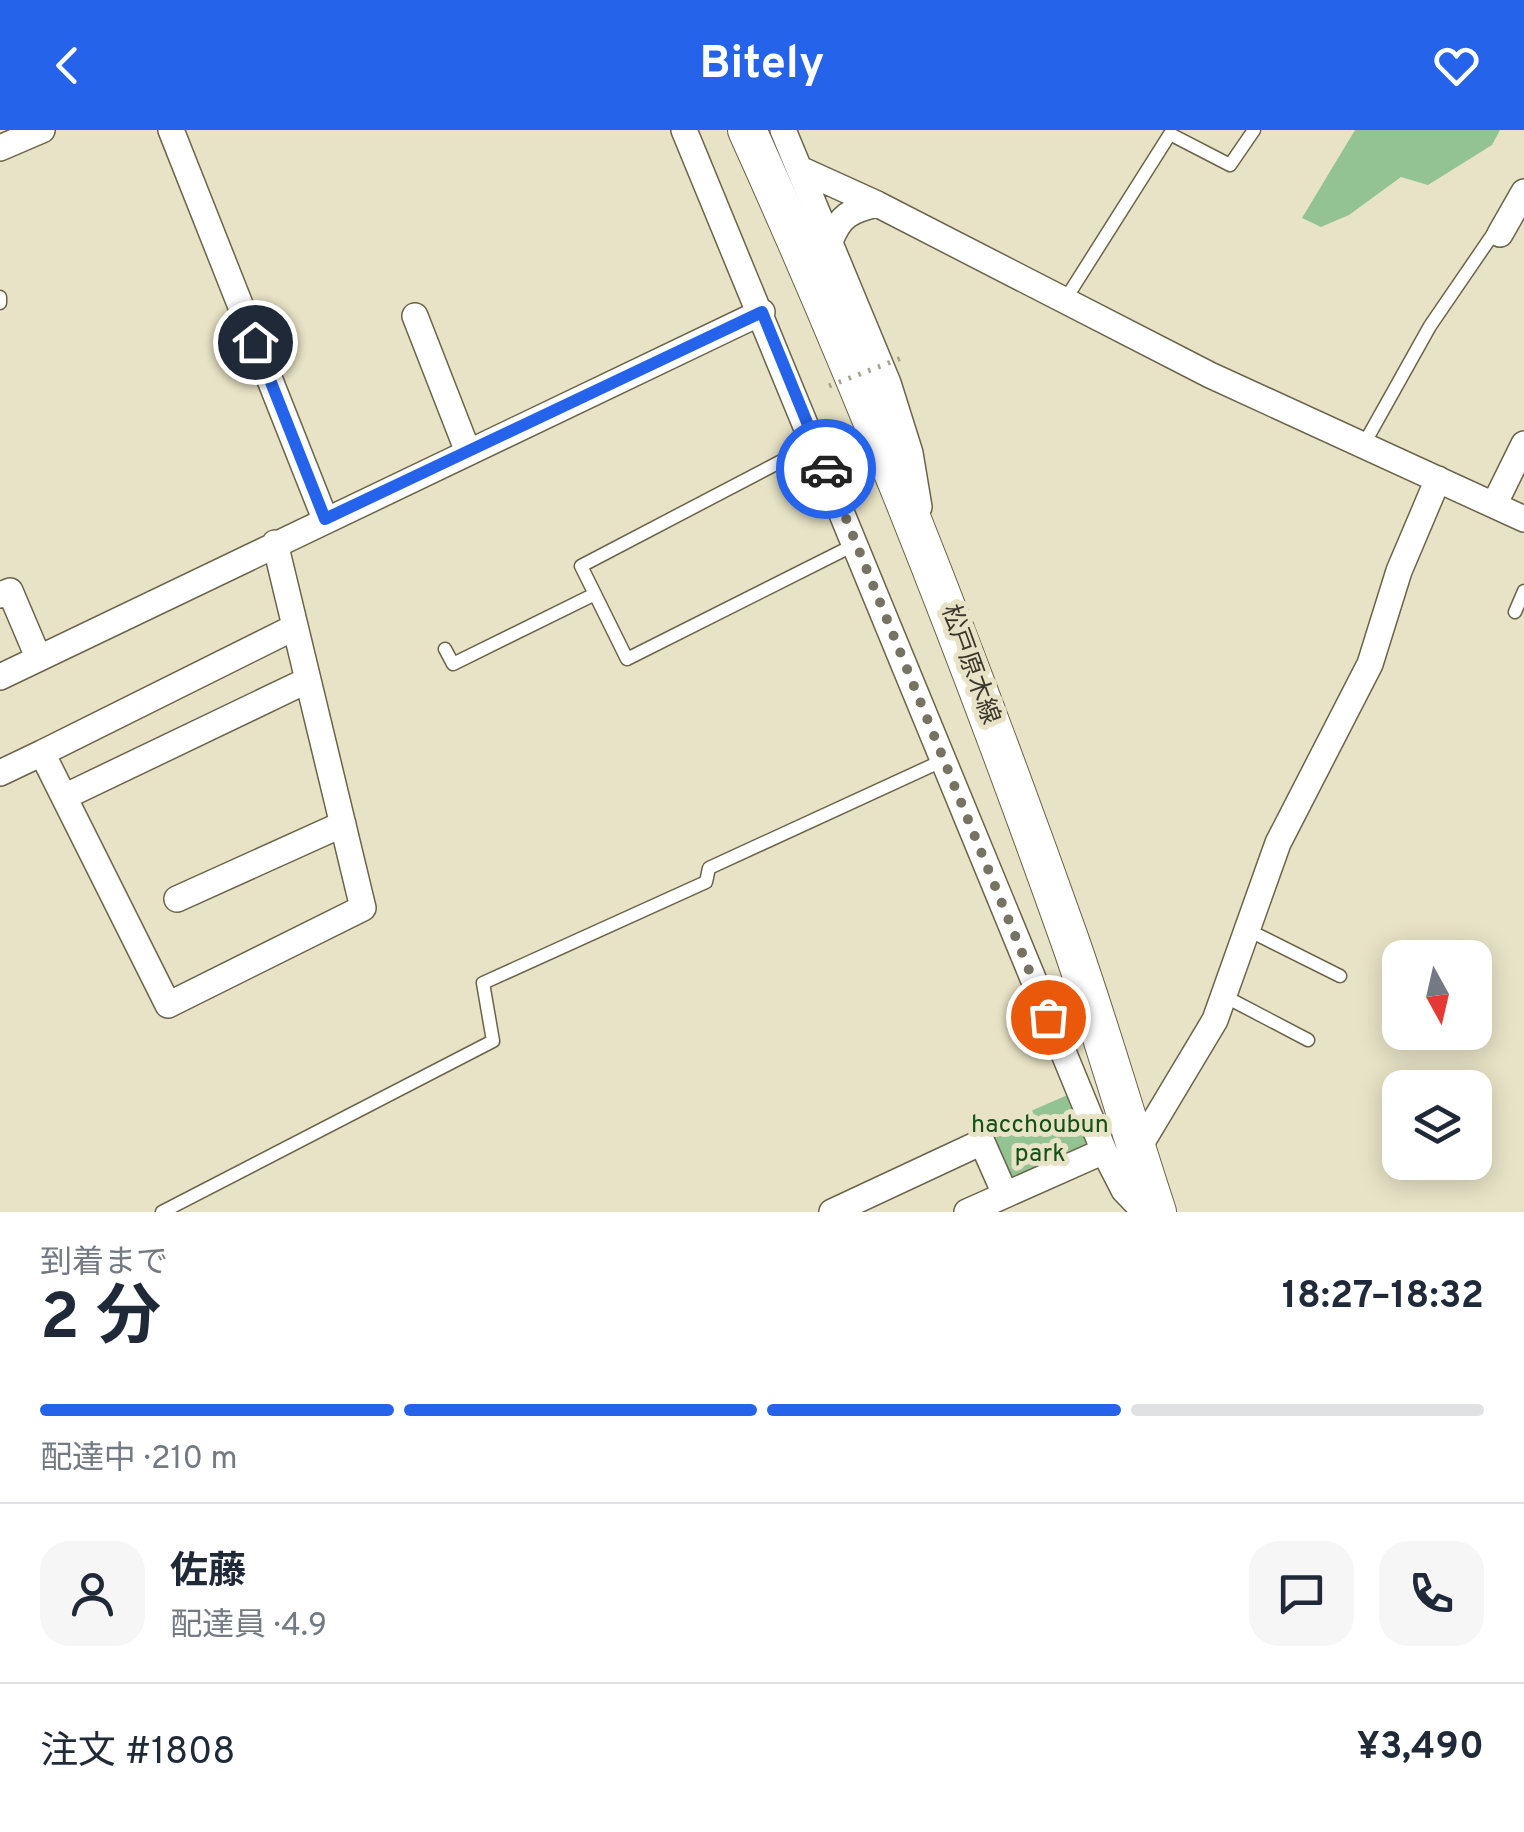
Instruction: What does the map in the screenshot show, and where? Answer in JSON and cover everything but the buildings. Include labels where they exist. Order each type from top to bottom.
[{"type":"main road","name":"松戸原木線","points":[[747,130],[928,556],[1069,938],[1122,1149],[1158,1212]]},
{"type":"street","points":[[0,148],[42,130]]},
{"type":"street","points":[[172,130],[325,519]]},
{"type":"street","points":[[684,130],[944,760],[1122,1149],[1124,1190],[1145,1212]]},
{"type":"street","points":[[783,130],[905,436],[928,556]]},
{"type":"street","points":[[802,170],[877,204],[1210,376],[1524,519]]},
{"type":"street","points":[[1500,234],[1524,192]]},
{"type":"street","points":[[830,242],[839,220],[850,212],[877,204]]},
{"type":"street","points":[[0,677],[762,312]]},
{"type":"street","points":[[415,316],[468,452]]},
{"type":"street","points":[[1494,506],[1524,444]]},
{"type":"street","points":[[967,1212],[1122,1149],[1216,1020],[1278,843],[1370,664],[1399,571],[1438,479]]},
{"type":"street","points":[[42,753],[168,1005],[363,908],[275,542]]},
{"type":"street","points":[[0,595],[10,590],[38,657]]},
{"type":"street","points":[[0,773],[295,627]]},
{"type":"street","points":[[64,797],[308,680]]},
{"type":"street","points":[[177,898],[343,824]]},
{"type":"street","points":[[832,1212],[982,1142],[1005,1194]]},
{"type":"lane","points":[[1065,300],[1170,134],[1230,164],[1254,130]]},
{"type":"lane","points":[[1364,444],[1430,326],[1493,234],[1500,234]]},
{"type":"lane","points":[[816,444],[581,566],[627,660],[856,544]]},
{"type":"lane","points":[[1515,612],[1524,591]]},
{"type":"lane","points":[[445,649],[453,664],[595,594]]},
{"type":"lane","points":[[162,1212],[493,1041],[483,982],[706,882],[709,868],[944,760]]},
{"type":"lane","points":[[1248,930],[1340,976]]},
{"type":"lane","points":[[1224,996],[1308,1040]]},
{"type":"path","points":[[829,386],[904,357]]},
{"type":"green space","points":[[1355,130],[1500,130],[1492,145],[1428,185],[1401,177],[1349,215],[1321,227],[1302,218]]},
{"type":"green space","name":"hacchoubun park","points":[[1072,1093],[1091,1142],[1087,1154],[1015,1184],[985,1131]]},
{"type":"way so far","points":[[826,469],[1048,1017]]},
{"type":"route","points":[[255,342],[325,519],[762,312],[826,469]]}]
